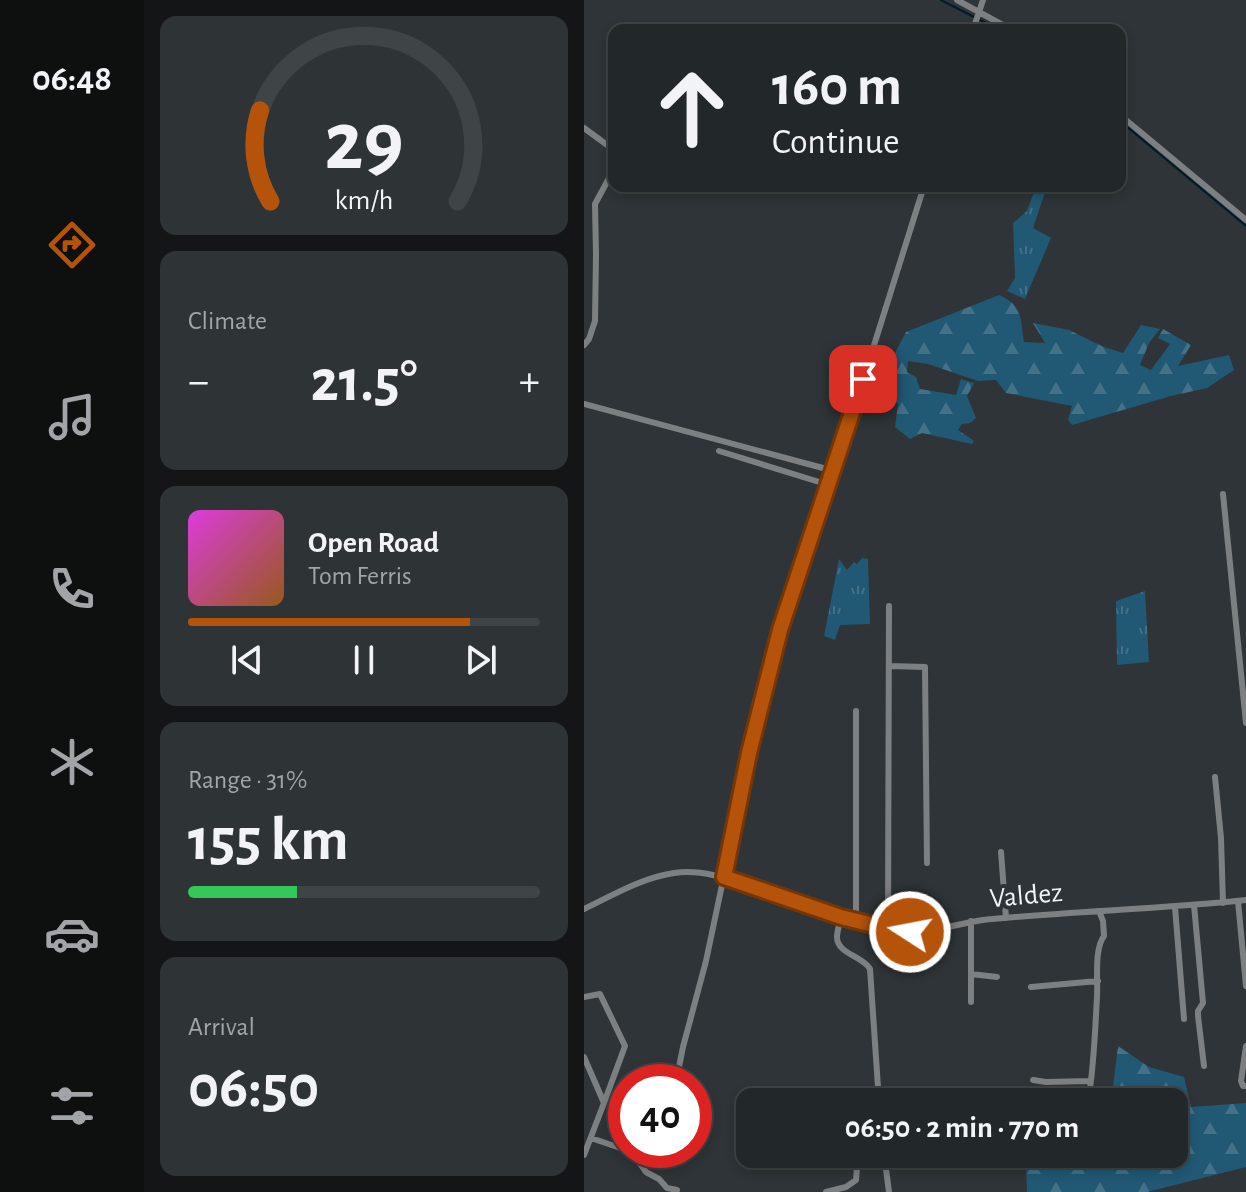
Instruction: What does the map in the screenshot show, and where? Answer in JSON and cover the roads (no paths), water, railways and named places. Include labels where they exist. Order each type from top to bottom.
[{"type":"street","points":[[957,0],[978,16],[997,24]]},
{"type":"street","points":[[975,24],[983,0]]},
{"type":"street","points":[[1126,120],[1246,220]]},
{"type":"street","points":[[584,128],[608,146]]},
{"type":"street","points":[[584,345],[595,321],[595,204],[608,180]]},
{"type":"street","points":[[680,1064],[706,961],[761,700],[802,561],[834,471],[922,192]]},
{"type":"street","points":[[584,404],[834,471]]},
{"type":"street","points":[[719,451],[829,485]]},
{"type":"street","points":[[1223,494],[1246,723]]},
{"type":"street","points":[[888,929],[889,606]]},
{"type":"street","points":[[890,666],[925,667],[927,863]]},
{"type":"street","points":[[856,711],[856,921]]},
{"type":"street","points":[[1215,777],[1223,903]]},
{"type":"street","points":[[1001,852],[1006,918]]},
{"type":"street","name":"Valdez","points":[[584,909],[637,882],[675,873],[724,877],[841,917],[902,932],[971,921],[1242,901]]},
{"type":"street","points":[[1242,901],[1246,986]]},
{"type":"street","points":[[1194,905],[1203,1003],[1198,1016],[1204,1066]]},
{"type":"street","points":[[1175,907],[1184,1019]]},
{"type":"street","points":[[1089,1088],[1098,952],[1104,936],[1099,911]]},
{"type":"street","points":[[841,917],[837,939],[839,945],[866,962],[870,969],[876,1088]]},
{"type":"street","points":[[971,921],[971,1002]]},
{"type":"street","points":[[971,974],[997,977]]},
{"type":"street","points":[[1031,987],[1098,981]]},
{"type":"street","points":[[584,997],[600,994],[625,1046],[584,1155]]},
{"type":"street","points":[[1246,1046],[1241,1081],[1246,1086]]},
{"type":"street","points":[[584,1057],[604,1103]]},
{"type":"street","points":[[1033,1080],[1090,1081]]},
{"type":"street","points":[[591,1138],[632,1152],[646,1172],[667,1188],[677,1190]]},
{"type":"street","points":[[826,1192],[846,1187],[856,1180],[857,1168]]},
{"type":"street","points":[[886,1168],[889,1192]]},
{"type":"waterway","points":[[941,0],[974,17]]},
{"type":"waterway","points":[[980,20],[988,24]]},
{"type":"waterway","points":[[1126,126],[1246,226]]}]
